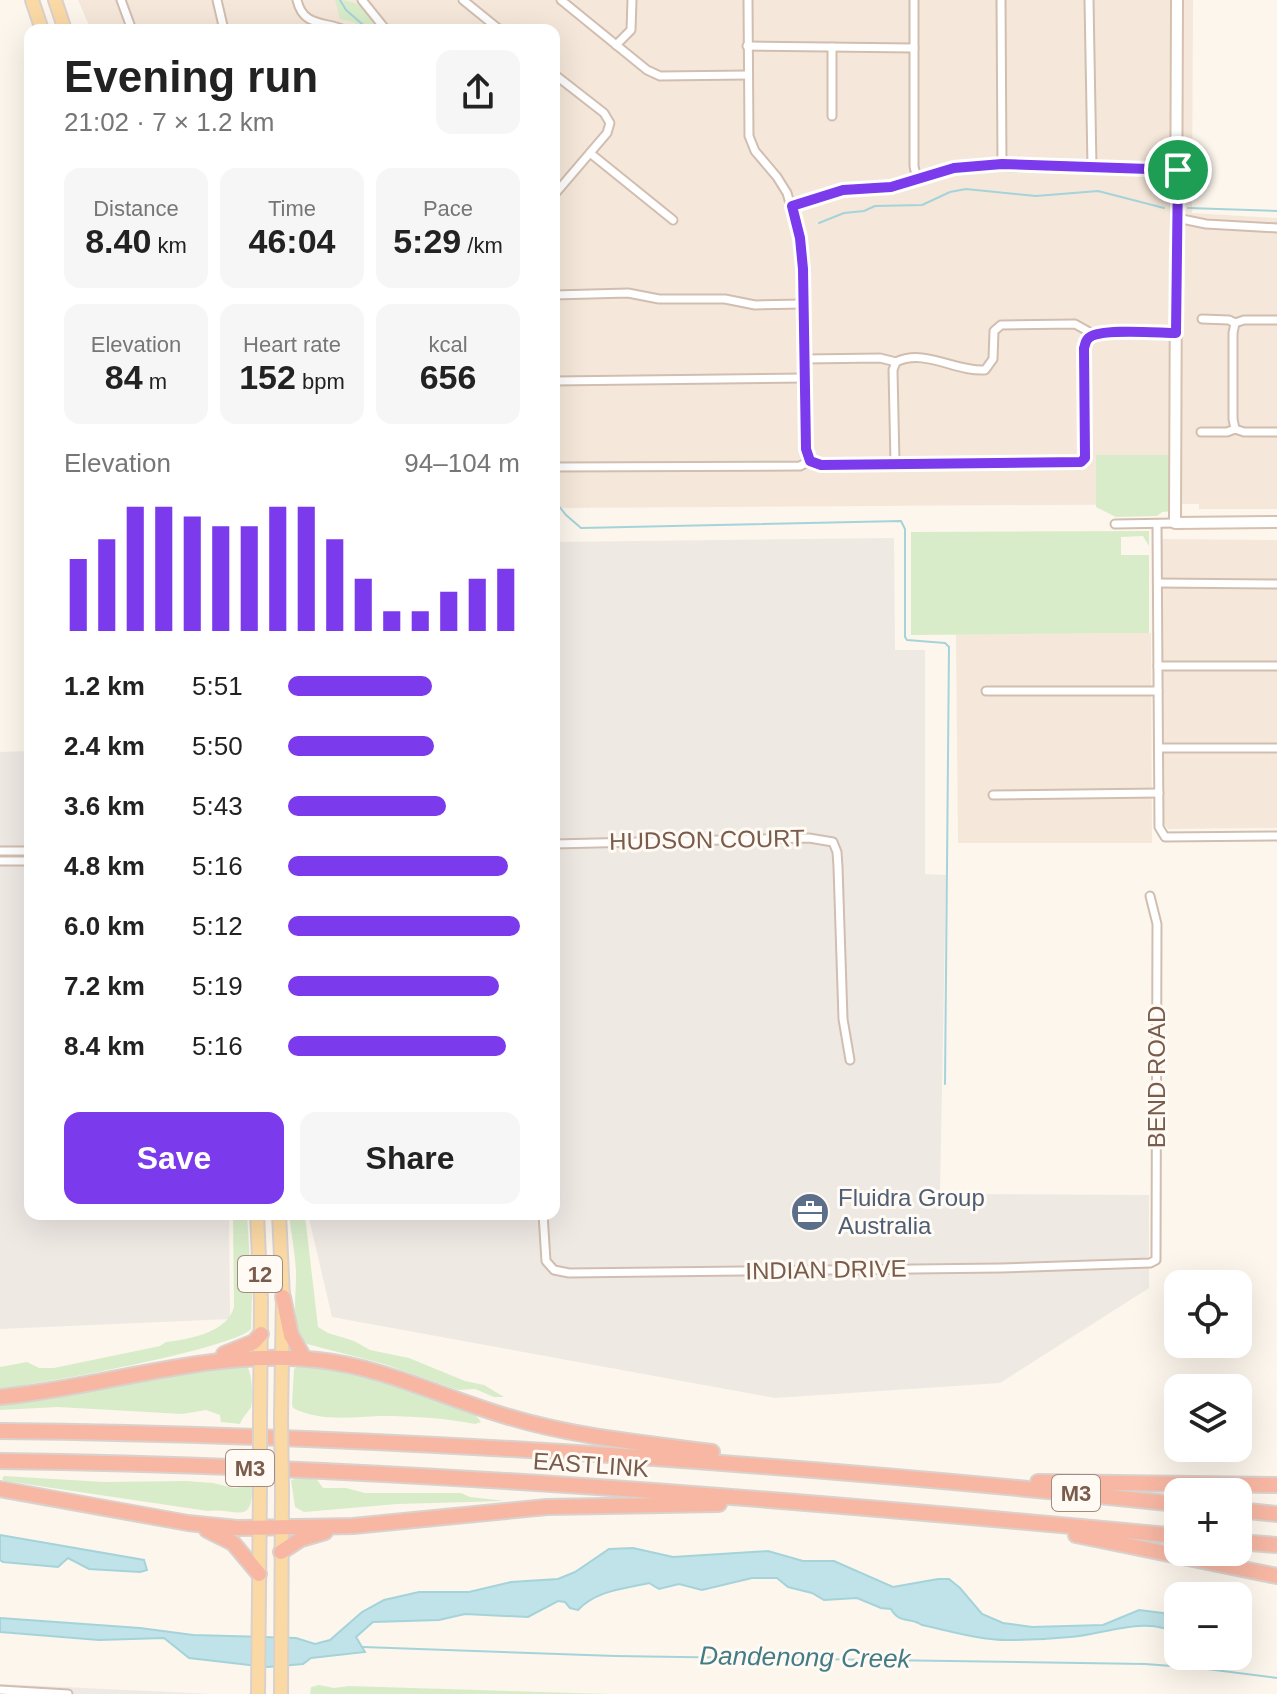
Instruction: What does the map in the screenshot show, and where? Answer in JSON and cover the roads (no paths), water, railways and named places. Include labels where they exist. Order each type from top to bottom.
[{"type":"highway","points":[[283,1297],[291,1335],[304,1358]]},
{"type":"highway","points":[[193,1363],[243,1348],[261,1334]]},
{"type":"highway","points":[[0,1397],[227,1358],[304,1358],[350,1365],[506,1417],[552,1428],[879,1474]]},
{"type":"highway","name":"EASTLINK","points":[[0,1431],[429,1444],[680,1459],[879,1474],[1164,1503]]},
{"type":"highway","name":"EASTLINK","points":[[0,1461],[310,1470],[793,1501],[1164,1535]]},
{"type":"highway","points":[[974,1483],[1064,1481],[1277,1485]]},
{"type":"highway","points":[[0,1489],[188,1523],[260,1528],[353,1526],[547,1507],[793,1501]]},
{"type":"highway","points":[[1252,1511],[1277,1514]]},
{"type":"highway","points":[[985,1518],[1277,1576]]},
{"type":"highway","points":[[188,1523],[225,1537],[240,1549],[259,1574]]},
{"type":"highway","points":[[281,1552],[301,1539],[353,1526]]},
{"type":"highway","points":[[1252,1543],[1277,1545]]},
{"type":"main road","points":[[32,0],[40,24]]},
{"type":"main road","points":[[55,0],[63,24]]},
{"type":"main road","points":[[1177,0],[1175,523],[1277,522]]},
{"type":"main road","name":"12","points":[[257,1220],[261,1334],[258,1688]]},
{"type":"main road","name":"12","points":[[279,1220],[283,1297],[281,1688]]},
{"type":"street","points":[[121,0],[130,24]]},
{"type":"street","points":[[217,0],[223,24]]},
{"type":"street","points":[[297,0],[303,16],[318,24]]},
{"type":"street","points":[[362,0],[381,24]]},
{"type":"street","points":[[463,0],[493,24]]},
{"type":"street","points":[[561,0],[647,70],[660,76],[748,75]]},
{"type":"street","points":[[616,45],[631,30],[632,0]]},
{"type":"street","points":[[748,0],[750,141],[777,177],[792,206],[800,238],[806,449],[810,461]]},
{"type":"street","points":[[914,0],[914,166],[917,180]]},
{"type":"street","points":[[1001,0],[1002,164]]},
{"type":"street","points":[[1089,0],[1092,167]]},
{"type":"street","points":[[747,46],[914,48]]},
{"type":"street","points":[[832,47],[832,116]]},
{"type":"street","points":[[560,79],[608,118],[610,123],[607,133],[560,188]]},
{"type":"street","points":[[590,153],[673,220]]},
{"type":"street","points":[[792,206],[843,190],[891,187],[954,168],[1002,164],[1178,170]]},
{"type":"street","points":[[1177,218],[1206,224],[1277,228]]},
{"type":"street","points":[[560,295],[628,293],[659,299],[725,299],[755,305],[803,304]]},
{"type":"street","points":[[1202,319],[1235,323],[1277,320]]},
{"type":"street","points":[[1235,323],[1235,429]]},
{"type":"street","points":[[804,359],[880,358],[896,362],[904,358],[934,358],[966,369],[985,370],[993,359],[994,331],[1001,325],[1075,324],[1093,334],[1176,333]]},
{"type":"street","points":[[560,467],[800,466],[810,461],[821,465],[1081,462],[1085,458],[1086,446],[1084,348],[1093,334]]},
{"type":"street","points":[[895,463],[893,370],[896,362]]},
{"type":"street","points":[[560,381],[804,378]]},
{"type":"street","points":[[1201,432],[1235,429],[1241,432],[1277,432]]},
{"type":"street","points":[[1115,524],[1175,523]]},
{"type":"street","points":[[1157,524],[1159,827],[1165,837],[1277,836]]},
{"type":"street","points":[[1158,583],[1277,584]]},
{"type":"street","points":[[1158,666],[1277,666]]},
{"type":"street","points":[[986,691],[1158,691]]},
{"type":"street","points":[[1159,748],[1277,748]]},
{"type":"street","points":[[993,795],[1159,793]]},
{"type":"street","name":"HUDSON COURT","points":[[560,844],[809,838],[833,842],[838,867],[843,1019],[850,1060]]},
{"type":"street","points":[[0,851],[24,851]]},
{"type":"street","points":[[0,861],[24,861]]},
{"type":"street","name":"BEND ROAD","points":[[1150,896],[1157,924],[1156,1260]]},
{"type":"street","name":"INDIAN DRIVE","points":[[543,1220],[546,1261],[554,1270],[569,1273],[1001,1268],[1150,1263],[1156,1260]]},
{"type":"street","points":[[0,1690],[68,1694]]},
{"type":"water","points":[[0,1535],[144,1560],[147,1570],[89,1569],[68,1558],[58,1567],[3,1562],[0,1560]]},
{"type":"water","points":[[633,1548],[673,1557],[768,1551],[803,1561],[834,1561],[893,1587],[949,1579],[982,1614],[1003,1623],[1032,1627],[1103,1625],[1139,1610],[1164,1613],[1164,1628],[1126,1627],[1062,1638],[987,1638],[901,1619],[891,1609],[857,1598],[824,1600],[812,1593],[788,1587],[777,1578],[752,1578],[702,1590],[679,1584],[659,1589],[649,1583],[602,1594],[578,1610],[558,1601],[528,1617],[465,1614],[439,1620],[373,1622],[356,1637],[365,1652],[268,1667],[189,1658],[164,1638],[99,1640],[0,1632],[0,1618],[193,1635],[296,1638],[315,1644],[330,1640],[362,1612],[384,1600],[419,1592],[469,1592],[511,1582],[558,1579],[575,1572],[609,1549]]},
{"type":"waterway","points":[[340,0],[362,24]]},
{"type":"waterway","points":[[819,223],[875,206],[922,205],[950,192],[966,189],[1036,196],[1098,191],[1164,208]]},
{"type":"waterway","points":[[1188,208],[1277,211]]},
{"type":"waterway","points":[[560,508],[581,528],[901,521],[905,529],[905,637],[907,640],[945,643],[949,647],[945,1084]]},
{"type":"waterway","name":"Dandenong Creek","points":[[363,1647],[615,1656],[1145,1664],[1277,1678]]},
{"type":"place","name":"Fluidra Group Australia","points":[[810,1212]]}]
